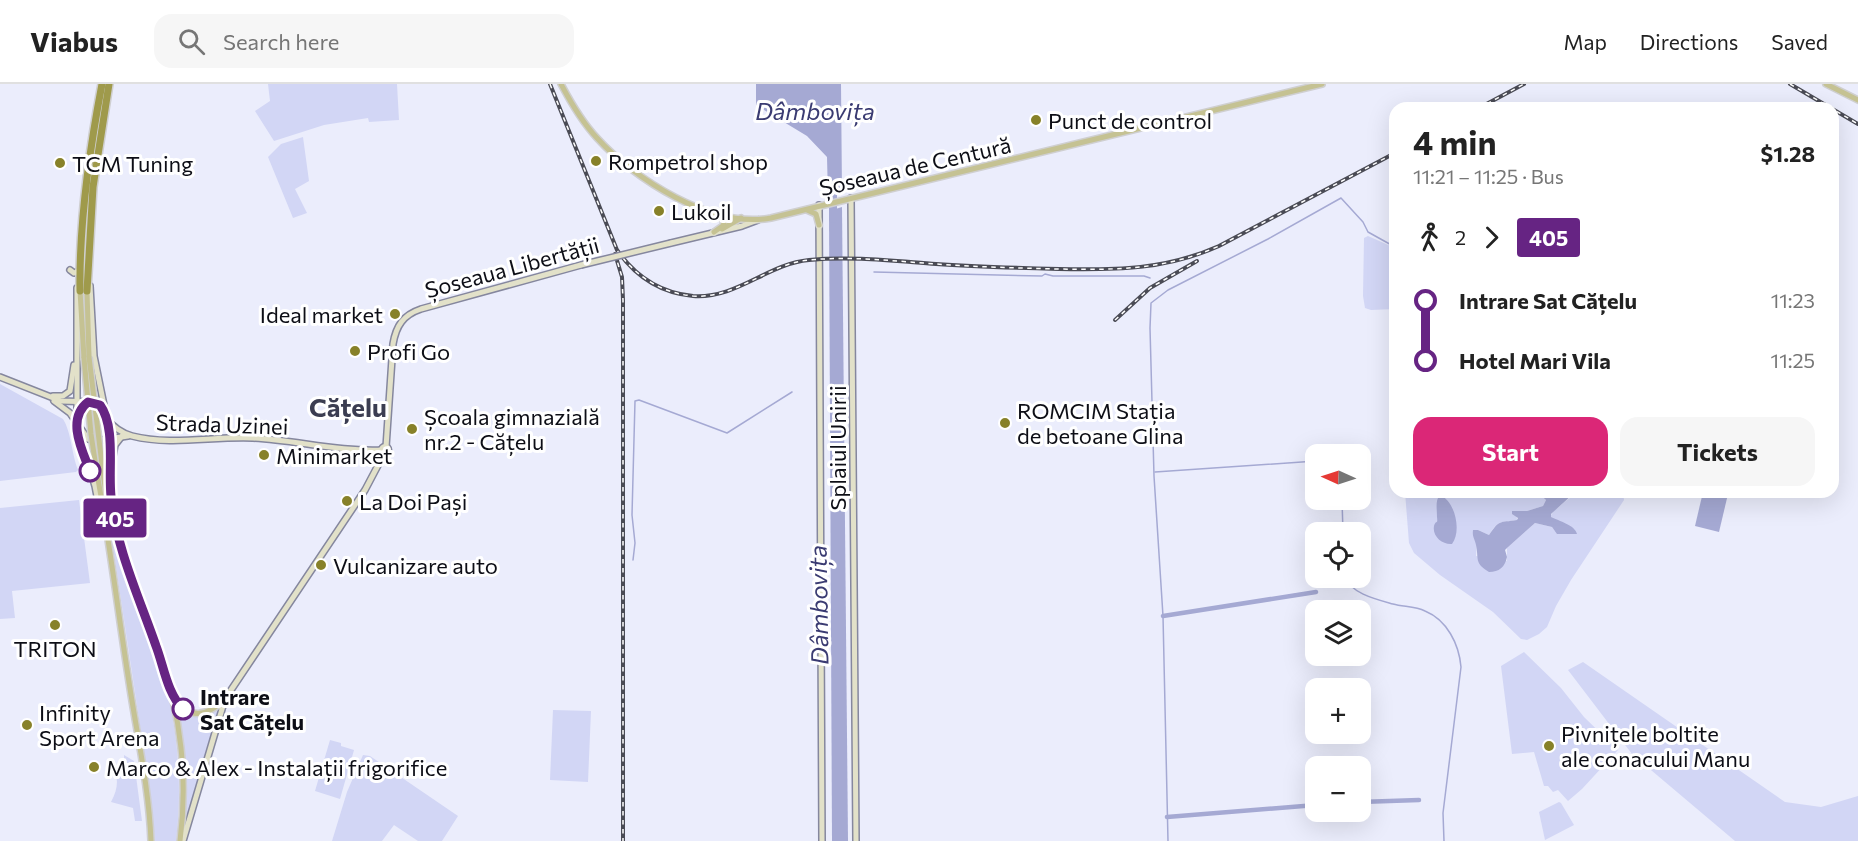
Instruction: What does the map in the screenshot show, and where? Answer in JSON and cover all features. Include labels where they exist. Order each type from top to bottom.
[{"type":"highway","points":[[84,291],[80,259],[89,157],[102,84]]},
{"type":"highway","points":[[84,291],[95,168],[109,84]]},
{"type":"main road","name":"Șoseaua de Centură","points":[[561,84],[586,125],[605,147],[641,176],[673,195],[719,214],[758,219],[771,218],[1322,84]]},
{"type":"main road","points":[[1826,84],[1858,100]]},
{"type":"main road","name":"Splaiul Unirii","points":[[851,198],[856,841]]},
{"type":"main road","name":"Splaiul Unirii","points":[[819,205],[822,841]]},
{"type":"main road","points":[[803,209],[814,212],[819,225]]},
{"type":"main road","points":[[719,214],[724,225],[721,229]]},
{"type":"main road","points":[[714,232],[741,218]]},
{"type":"main road","name":"Șoseaua Libertății","points":[[181,841],[225,699],[369,484],[384,450],[393,344],[397,328],[404,318],[421,309],[581,265],[742,226],[758,219]]},
{"type":"main road","points":[[88,245],[93,346],[109,438],[111,495],[117,529],[130,574]]},
{"type":"main road","points":[[80,259],[73,402],[81,446],[97,495],[113,578],[146,789],[151,841]]},
{"type":"main road","points":[[70,270],[74,273],[79,271]]},
{"type":"main road","points":[[84,291],[87,358],[113,578]]},
{"type":"main road","points":[[39,393],[57,397],[72,386],[77,346]]},
{"type":"main road","points":[[0,377],[61,401],[100,405],[106,418],[101,435],[90,440],[83,435],[76,422],[63,407],[39,393]]},
{"type":"main road","points":[[64,392],[73,402]]},
{"type":"main road","points":[[76,422],[81,408],[88,402]]},
{"type":"main road","name":"Strada Uzinei","points":[[106,418],[117,429],[132,436]]},
{"type":"main road","points":[[111,478],[114,448],[122,436]]},
{"type":"main road","name":"Strada Uzinei","points":[[90,440],[122,436],[170,441],[253,438],[384,450]]},
{"type":"main road","points":[[100,473],[114,531],[161,658],[171,693],[178,726],[183,779],[181,841]]},
{"type":"main road","points":[[171,693],[183,709],[196,714],[209,711],[225,699]]},
{"type":"shaded area","points":[[268,84],[397,84],[399,120],[369,122],[368,118],[324,125],[274,141],[255,111],[270,101]]},
{"type":"shaded area","points":[[303,137],[309,181],[295,189],[307,213],[293,218],[268,157],[281,144]]},
{"type":"shaded area","points":[[1368,236],[1389,245],[1389,309],[1365,308],[1363,296],[1364,238]]},
{"type":"shaded area","points":[[0,384],[63,419],[78,470],[76,472],[0,481]]},
{"type":"shaded area","points":[[1405,498],[1544,498],[1546,500],[1543,506],[1527,511],[1516,511],[1517,520],[1498,524],[1489,535],[1478,530],[1476,556],[1507,561],[1507,548],[1535,523],[1552,527],[1555,531],[1567,524],[1550,517],[1570,498],[1624,498],[1571,580],[1547,627],[1527,640],[1521,639],[1493,612],[1440,575],[1414,553],[1409,543]]},
{"type":"shaded area","points":[[79,500],[90,583],[12,591],[15,618],[0,619],[0,508]]},
{"type":"shaded area","points":[[111,534],[155,651],[167,690],[178,765],[179,803],[176,841],[155,841],[150,792]]},
{"type":"shaded area","points":[[1524,652],[1618,750],[1568,801],[1558,790],[1553,792],[1548,786],[1544,786],[1534,752],[1512,754],[1501,666]]},
{"type":"shaded area","points":[[1583,662],[1785,802],[1821,807],[1858,796],[1858,841],[1735,841],[1632,754],[1568,670]]},
{"type":"shaded area","points":[[178,708],[188,713],[198,714],[218,708],[184,832],[184,760]]},
{"type":"shaded area","points":[[553,710],[591,711],[588,782],[550,780]]},
{"type":"shaded area","points":[[330,740],[354,750],[340,799],[315,791]]},
{"type":"shaded area","points":[[124,755],[134,761],[142,821],[135,821],[133,808],[111,802],[117,784],[113,766],[124,763]]},
{"type":"shaded area","points":[[363,755],[370,756],[458,816],[442,841],[418,841],[394,825],[382,841],[332,841],[347,792]]},
{"type":"shaded area","points":[[1559,802],[1574,825],[1545,840],[1539,812]]},
{"type":"water","name":"Dâmbovița","points":[[756,84],[841,84],[842,193],[828,197],[827,157],[807,136],[756,105]]},
{"type":"water","points":[[842,207],[848,841],[832,841],[829,211]]},
{"type":"water","points":[[1438,498],[1445,498],[1453,510],[1457,524],[1452,544],[1442,542],[1436,537],[1434,526],[1437,521]]},
{"type":"water","points":[[1544,498],[1569,498],[1551,514],[1551,517],[1570,526],[1577,534],[1557,534],[1552,527],[1535,523],[1505,550],[1507,557],[1501,568],[1489,572],[1481,566],[1473,530],[1489,535],[1500,523],[1517,520],[1518,518],[1512,514],[1512,511],[1527,511],[1543,506],[1546,500]]},
{"type":"water","points":[[1702,498],[1727,498],[1719,532],[1695,526]]},
{"type":"waterway","name":"Dâmbovița","points":[[833,186],[833,219]]},
{"type":"waterway","points":[[1168,841],[1163,616],[1154,476],[1151,303],[1168,290],[1268,239],[1341,198],[1363,222],[1368,232],[1389,244]]},
{"type":"waterway","points":[[874,272],[1144,276],[1150,278]]},
{"type":"waterway","points":[[633,560],[635,401],[639,400],[727,433],[792,392]]},
{"type":"waterway","points":[[1155,472],[1305,462]]},
{"type":"waterway","points":[[1342,510],[1343,522]]},
{"type":"waterway","points":[[1353,588],[1380,600],[1421,609],[1433,615],[1446,627],[1458,650],[1461,667],[1443,813],[1444,841]]},
{"type":"waterway","points":[[1163,616],[1316,592]]},
{"type":"waterway","points":[[1371,802],[1419,800]]},
{"type":"waterway","points":[[1167,817],[1305,806]]},
{"type":"railway","points":[[550,84],[617,250],[632,268],[650,282],[670,291],[693,296],[724,292],[779,268],[809,260],[873,259],[967,266],[1059,269],[1101,269],[1160,264],[1199,254],[1219,246],[1389,156]]},
{"type":"railway","points":[[1490,102],[1524,84]]},
{"type":"railway","points":[[1790,84],[1821,102]]},
{"type":"railway","points":[[1839,113],[1858,124]]},
{"type":"railway","points":[[615,254],[622,277],[623,300],[623,841]]},
{"type":"railway","points":[[1115,320],[1150,288],[1197,261]]},
{"type":"bus line","name":"405","points":[[90,471],[76,422],[81,408],[88,402],[94,402],[103,409],[106,418],[111,460],[111,495],[120,541],[171,693],[183,709]]},
{"type":"place","name":"Punct de control","points":[[1036,120]]},
{"type":"place","name":"Rompetrol shop","points":[[596,161]]},
{"type":"place","name":"TCM Tuning","points":[[60,163]]},
{"type":"place","name":"Lukoil","points":[[659,211]]},
{"type":"place","name":"Ideal market","points":[[395,314]]},
{"type":"place","name":"Profi Go","points":[[355,351]]},
{"type":"place","name":"ROMCIM Stația de betoane Glina","points":[[1005,423]]},
{"type":"place","name":"Școala gimnazială nr.2 - Cățelu","points":[[412,429]]},
{"type":"place","name":"Minimarket","points":[[264,455]]},
{"type":"place","name":"La Doi Pași","points":[[347,501]]},
{"type":"place","name":"Vulcanizare auto","points":[[321,565]]},
{"type":"place","name":"TRITON","points":[[55,625]]},
{"type":"place","name":"Intrare Sat Cățelu","points":[[183,709]]},
{"type":"place","name":"Infinity Sport Arena","points":[[27,725]]},
{"type":"place","name":"Pivnițele boltite ale conacului Manu","points":[[1549,746]]},
{"type":"place","name":"Marco & Alex - Instalații frigorifice","points":[[94,767]]},
{"type":"district","name":"Cățelu","points":[[348,406]]}]
